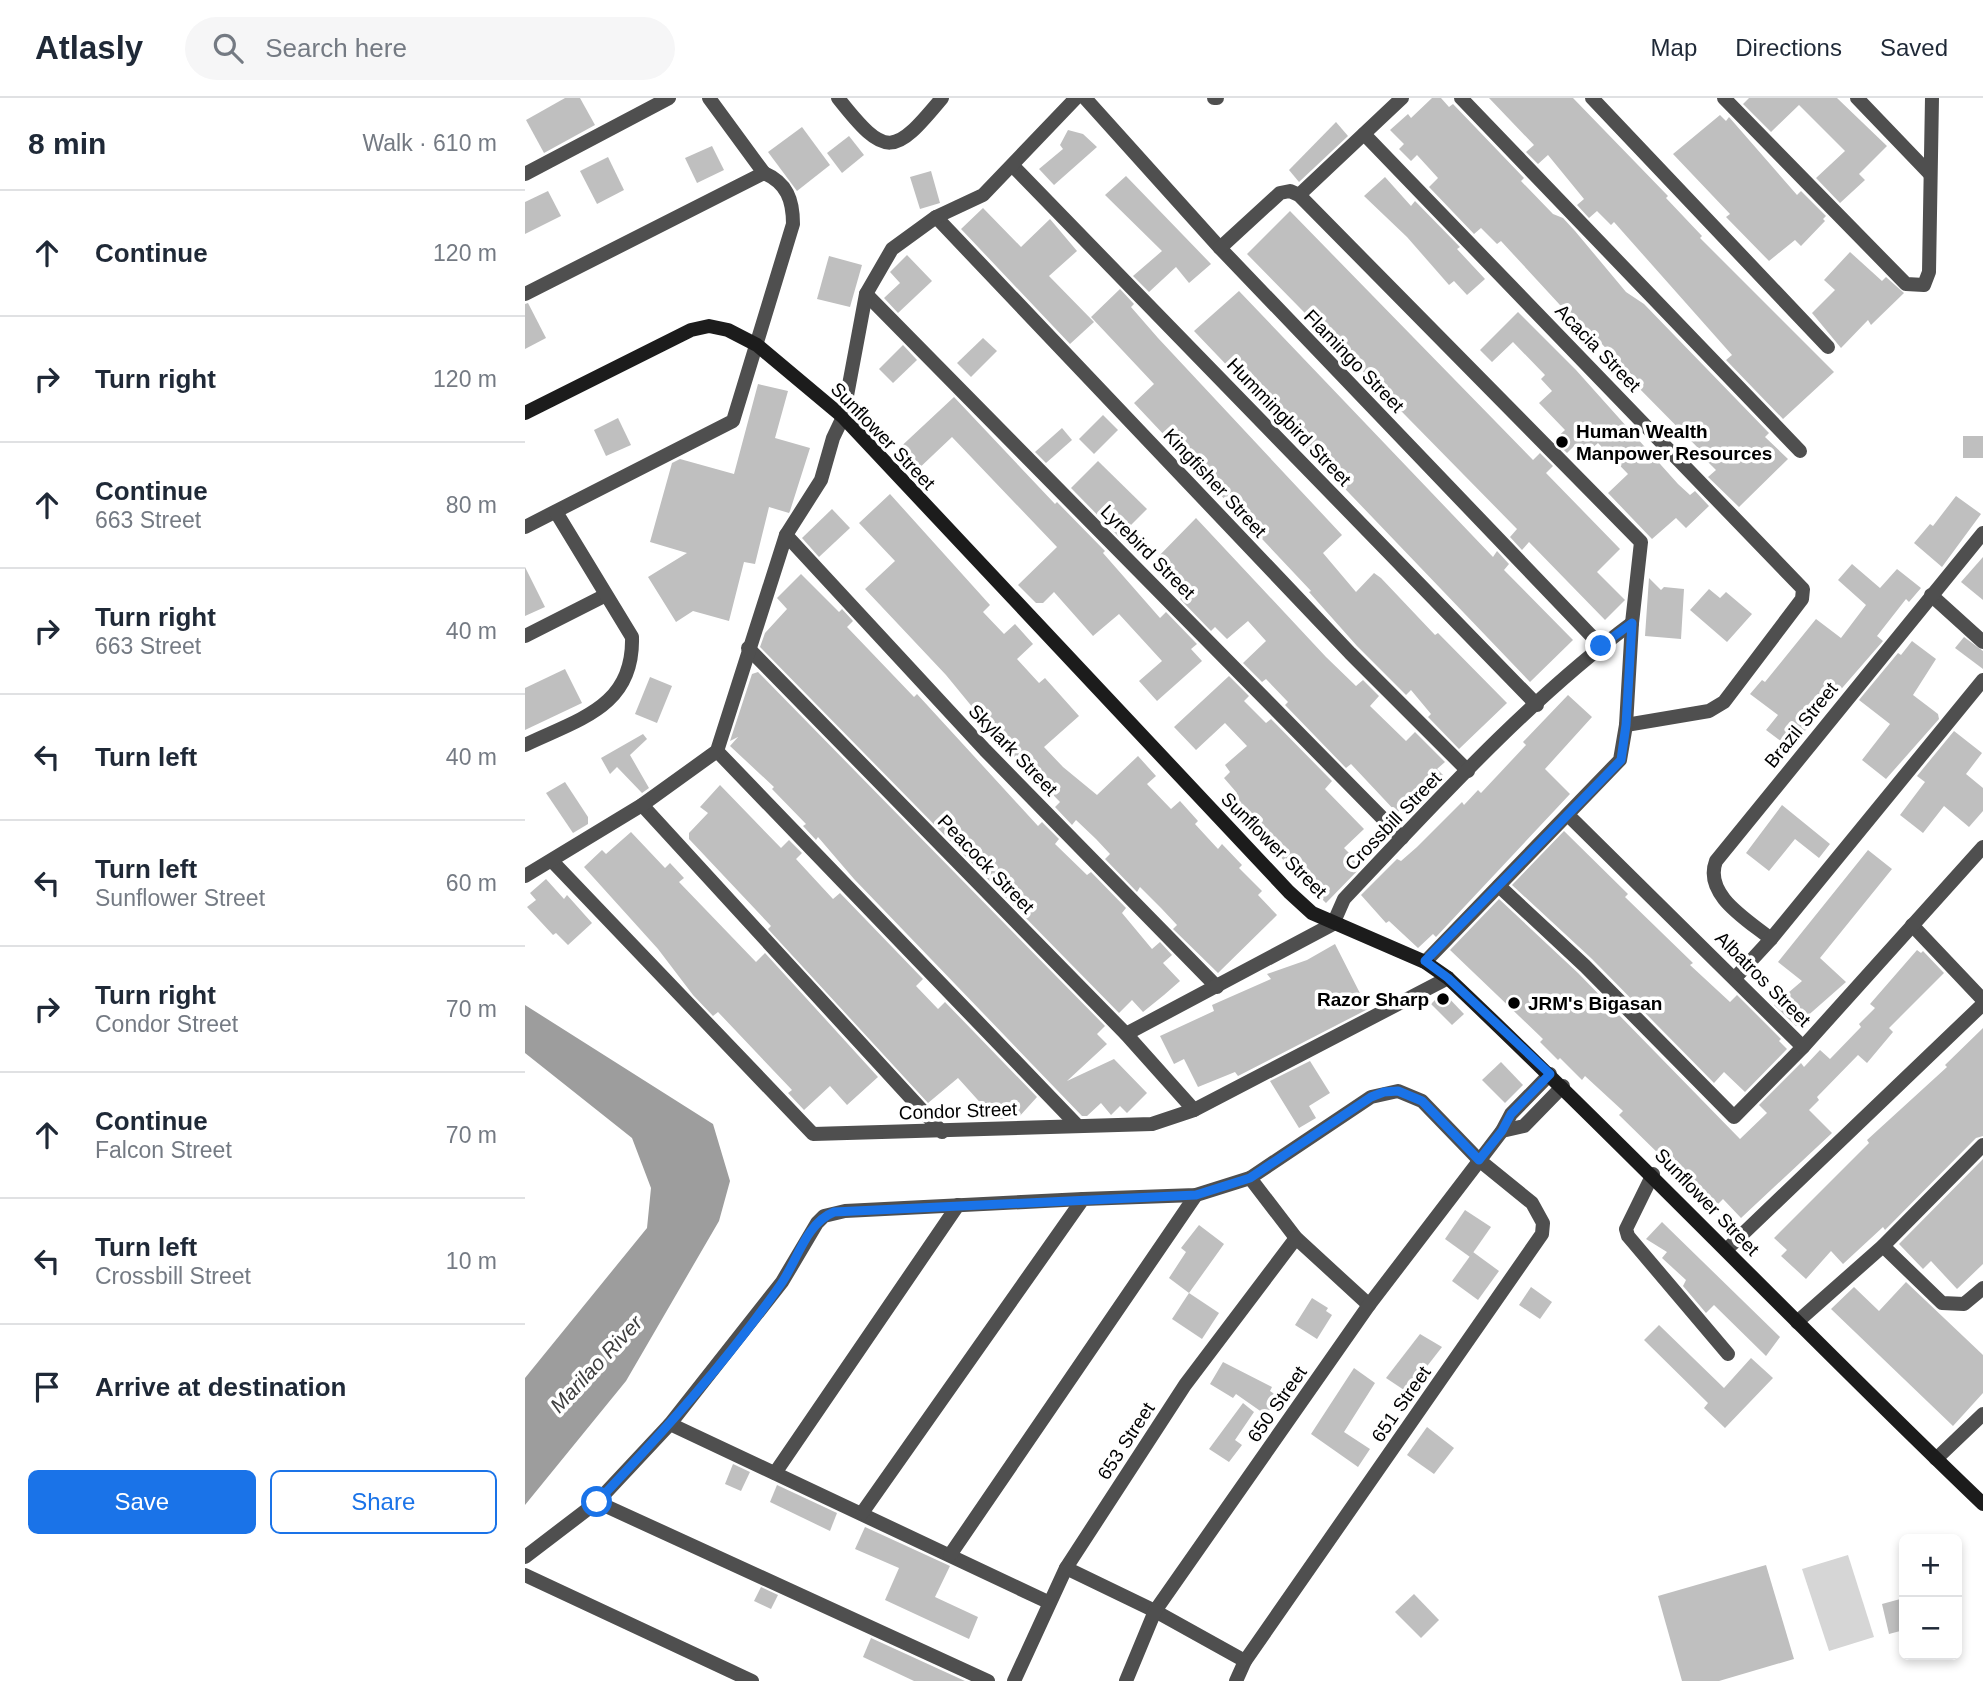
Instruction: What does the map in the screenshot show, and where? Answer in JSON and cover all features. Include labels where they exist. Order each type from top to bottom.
[{"type":"main road","name":"Sunflower Street","points":[[525,414],[691,330],[709,326],[728,330],[758,345],[843,417],[1289,892],[1312,913],[1425,961],[1448,978],[1653,1174],[1797,1322],[1983,1504]]},
{"type":"street","points":[[525,174],[669,98]]},
{"type":"street","points":[[525,527],[733,421],[793,224],[793,205],[778,179],[764,173],[709,98]]},
{"type":"street","points":[[838,98],[864,131],[875,140],[888,144],[902,141],[913,132],[942,98]]},
{"type":"street","points":[[525,876],[642,805],[717,751],[786,535],[821,480],[833,438],[843,417],[866,294],[892,249],[936,217],[983,195],[1076,98]]},
{"type":"street","name":"Flamingo Street","points":[[1085,98],[1220,248],[1601,646]]},
{"type":"street","points":[[1299,195],[1402,98]]},
{"type":"street","points":[[1461,98],[1800,451]]},
{"type":"street","points":[[1592,98],[1828,347]]},
{"type":"street","points":[[1724,98],[1906,284],[1914,287],[1924,285],[1928,279],[1932,98]]},
{"type":"street","points":[[1857,98],[1929,173]]},
{"type":"street","name":"Acacia Street","points":[[1364,134],[1803,589],[1803,599],[1724,702],[1709,711],[1626,725]]},
{"type":"street","name":"Hummingbird Street","points":[[1013,166],[1537,705]]},
{"type":"street","points":[[525,294],[764,173]]},
{"type":"street","points":[[1220,248],[1280,193],[1290,191],[1299,195],[1641,542],[1621,760],[1425,961]]},
{"type":"street","name":"Kingfisher Street","points":[[936,217],[1350,653],[1468,771]]},
{"type":"street","name":"Lyrebird Street","points":[[866,294],[1402,838]]},
{"type":"street","points":[[525,745],[604,707],[622,686],[632,661],[632,637],[604,596],[556,512]]},
{"type":"street","name":"Brazil Street","points":[[1771,939],[1717,892],[1712,882],[1716,861],[1983,533]]},
{"type":"street","name":"Skylark Street","points":[[786,535],[985,750],[1217,987]]},
{"type":"street","points":[[1931,595],[1983,642]]},
{"type":"street","points":[[525,636],[604,596]]},
{"type":"street","name":"Crossbill Street","points":[[1333,923],[1344,899],[1468,771],[1601,646],[1632,623]]},
{"type":"street","name":"Peacock Street","points":[[748,648],[1126,1034],[1194,1110]]},
{"type":"street","points":[[1735,978],[1771,939],[1983,680]]},
{"type":"street","points":[[717,751],[1076,1124]]},
{"type":"street","points":[[642,805],[942,1132]]},
{"type":"street","name":"Albatros Street","points":[[1499,886],[1585,966],[1734,1117],[1803,1047],[1569,816]]},
{"type":"street","points":[[1803,1047],[1983,846]]},
{"type":"street","name":"Condor Street","points":[[552,861],[813,1134],[942,1132],[1076,1124],[1153,1124],[1194,1110],[1448,978]]},
{"type":"street","points":[[1126,1034],[1333,923]]},
{"type":"street","points":[[1726,1250],[1983,1002],[1912,925]]},
{"type":"street","name":"650 Street","points":[[1126,1681],[1155,1611],[1369,1305],[1502,1131],[1511,1114],[1550,1074]]},
{"type":"street","points":[[1502,1131],[1524,1126],[1563,1086]]},
{"type":"street","points":[[525,1557],[597,1502],[670,1424],[782,1282],[817,1223],[824,1216],[845,1211],[1196,1195],[1250,1178],[1371,1097],[1398,1091],[1422,1101],[1479,1160]]},
{"type":"street","points":[[1797,1322],[1883,1246],[1983,1145]]},
{"type":"street","name":"651 Street","points":[[1236,1681],[1245,1661],[1537,1244],[1543,1223],[1539,1212],[1532,1203],[1479,1160]]},
{"type":"street","points":[[1653,1174],[1626,1228],[1628,1236],[1728,1354]]},
{"type":"street","points":[[1250,1178],[1296,1238],[1369,1305]]},
{"type":"street","points":[[950,1555],[1196,1195]]},
{"type":"street","points":[[862,1513],[1083,1199]]},
{"type":"street","points":[[775,1474],[958,1205]]},
{"type":"street","name":"653 Street","points":[[1014,1681],[1048,1602],[1066,1568],[1185,1385],[1296,1238]]},
{"type":"street","points":[[1883,1246],[1942,1303],[1964,1304],[1983,1288]]},
{"type":"street","points":[[1936,1459],[1983,1415]]},
{"type":"street","points":[[670,1424],[1048,1602]]},
{"type":"street","points":[[597,1502],[988,1681]]},
{"type":"street","points":[[1066,1568],[1155,1611],[1245,1661]]},
{"type":"street","points":[[525,1575],[752,1681]]},
{"type":"shaded area","points":[[1848,1555],[1874,1637],[1829,1651],[1802,1569]]},
{"type":"water","name":"Marilao River","points":[[525,1005],[713,1124],[730,1181],[719,1221],[626,1381],[525,1505],[525,1378],[647,1228],[651,1188],[632,1138],[525,1053]]},
{"type":"building","points":[[565,98],[580,98],[595,125],[544,153],[526,120]]},
{"type":"building","points":[[1432,98],[1441,98],[1449,107],[1453,104],[1524,178],[1521,181],[1553,214],[1563,218],[1575,231],[1626,292],[1644,304],[1769,433],[1765,437],[1788,459],[1739,507],[1708,477],[1716,470],[1702,456],[1704,454],[1629,378],[1632,375],[1599,341],[1596,344],[1501,241],[1497,244],[1481,228],[1474,234],[1429,187],[1438,178],[1417,155],[1411,161],[1399,149],[1404,144],[1390,130],[1408,114],[1411,118]]},
{"type":"building","points":[[1489,98],[1573,98],[1668,196],[1666,198],[1702,236],[1700,238],[1834,372],[1783,419],[1726,360],[1732,355],[1614,222],[1611,225],[1597,211],[1589,218],[1577,205],[1584,199],[1548,155],[1538,164],[1526,152],[1534,145]]},
{"type":"building","points":[[1749,98],[1837,98],[1887,146],[1859,174],[1865,180],[1840,203],[1816,178],[1845,151],[1799,105],[1771,132],[1743,104]]},
{"type":"building","points":[[1720,115],[1726,121],[1729,117],[1797,195],[1801,191],[1826,216],[1823,219],[1825,221],[1801,246],[1795,240],[1769,261],[1726,217],[1730,214],[1673,154]]},
{"type":"building","points":[[1336,122],[1348,136],[1299,182],[1289,170]]},
{"type":"building","points":[[802,127],[830,165],[797,191],[768,152]]},
{"type":"building","points":[[1068,130],[1083,134],[1097,147],[1054,185],[1039,169],[1063,149],[1060,145]]},
{"type":"building","points":[[849,136],[864,155],[842,173],[827,153]]},
{"type":"building","points":[[712,146],[724,170],[697,183],[685,158]]},
{"type":"building","points":[[608,157],[624,190],[597,204],[580,171]]},
{"type":"building","points":[[931,171],[940,203],[920,209],[910,177]]},
{"type":"building","points":[[1126,176],[1211,264],[1189,283],[1176,267],[1149,292],[1133,276],[1162,251],[1105,195]]},
{"type":"building","points":[[1385,177],[1411,206],[1415,201],[1460,247],[1457,249],[1485,279],[1467,295],[1454,281],[1449,285],[1407,237],[1364,196]]},
{"type":"building","points":[[548,191],[561,216],[525,234],[525,202]]},
{"type":"building","points":[[983,208],[1021,247],[1050,219],[1077,251],[1049,276],[1094,322],[1070,344],[961,229]]},
{"type":"building","points":[[1290,211],[1533,460],[1540,453],[1553,466],[1546,473],[1620,549],[1597,572],[1625,600],[1605,620],[1529,542],[1522,550],[1510,537],[1517,529],[1247,254]]},
{"type":"building","points":[[1850,252],[1882,281],[1886,277],[1904,293],[1871,325],[1868,320],[1841,348],[1812,313],[1835,290],[1824,280]]},
{"type":"building","points":[[907,255],[932,281],[898,313],[884,298],[900,283],[890,272]]},
{"type":"building","points":[[829,256],[862,265],[850,307],[817,299]]},
{"type":"building","points":[[1120,289],[1134,304],[1131,307],[1158,338],[1342,535],[1323,553],[1356,592],[1374,573],[1381,578],[1435,635],[1438,633],[1507,703],[1459,749],[1428,717],[1431,714],[1411,690],[1406,695],[1357,646],[1309,592],[1311,591],[1134,403],[1154,384],[1091,317]]},
{"type":"building","points":[[1239,291],[1493,557],[1497,551],[1509,564],[1504,570],[1573,640],[1530,682],[1194,331]]},
{"type":"building","points":[[528,303],[546,338],[525,349],[525,304]]},
{"type":"building","points":[[1518,312],[1576,370],[1678,484],[1690,495],[1695,491],[1709,506],[1686,528],[1676,518],[1652,539],[1608,493],[1628,474],[1598,443],[1583,456],[1574,446],[1567,453],[1554,440],[1565,430],[1539,403],[1552,391],[1541,379],[1545,375],[1513,342],[1492,362],[1480,350]]},
{"type":"building","points":[[983,338],[997,351],[971,377],[957,363]]},
{"type":"building","points":[[903,345],[917,360],[893,383],[879,369]]},
{"type":"building","points":[[758,384],[788,391],[775,438],[810,448],[790,511],[789,513],[769,507],[755,564],[744,562],[729,621],[693,611],[676,622],[648,577],[687,553],[650,542],[672,463],[680,459],[734,474]]},
{"type":"building","points":[[954,397],[1055,504],[1057,502],[1105,551],[1103,553],[1160,618],[1166,612],[1197,644],[1191,649],[1202,661],[1157,701],[1139,681],[1162,661],[1119,614],[1093,636],[1054,592],[1043,603],[1036,603],[1018,585],[1057,547],[952,437],[914,473],[894,453]]},
{"type":"building","points":[[1103,415],[1118,430],[1094,454],[1079,439]]},
{"type":"building","points":[[618,418],[631,445],[606,456],[594,430]]},
{"type":"building","points":[[1062,428],[1072,440],[1046,463],[1035,452]]},
{"type":"building","points":[[1963,436],[1983,436],[1983,458],[1963,458]]},
{"type":"building","points":[[1098,461],[1147,509],[1119,537],[1071,488]]},
{"type":"building","points":[[890,494],[990,605],[983,612],[1004,634],[1015,624],[1033,644],[1017,659],[1039,683],[1045,678],[1079,716],[1044,747],[1097,795],[1138,756],[1156,776],[1147,784],[1171,809],[1180,801],[1198,821],[1195,824],[1218,849],[1222,844],[1242,865],[1239,868],[1262,891],[1258,895],[1277,915],[1218,973],[1173,929],[1177,925],[1161,908],[1140,887],[1137,892],[1105,859],[1110,854],[1096,839],[1076,820],[1072,825],[1055,807],[1060,802],[1027,768],[1024,770],[946,675],[865,589],[895,561],[859,523]]},
{"type":"building","points":[[1956,496],[1981,514],[1942,567],[1914,543],[1930,524],[1933,526]]},
{"type":"building","points":[[832,509],[850,528],[819,557],[802,538]]},
{"type":"building","points":[[1196,518],[1326,657],[1356,686],[1363,680],[1379,696],[1370,706],[1406,741],[1415,732],[1445,762],[1437,769],[1443,775],[1423,796],[1419,793],[1397,813],[1351,764],[1346,768],[1285,705],[1288,702],[1266,679],[1262,682],[1243,663],[1266,641],[1248,621],[1227,639],[1215,627],[1211,631],[1180,599],[1185,595],[1153,562]]},
{"type":"building","points":[[1983,557],[1983,600],[1961,582]]},
{"type":"building","points":[[1852,564],[1880,588],[1897,569],[1921,588],[1909,602],[1906,599],[1877,636],[1883,641],[1790,748],[1766,730],[1778,715],[1750,694],[1762,680],[1765,682],[1816,619],[1841,638],[1866,605],[1838,580]]},
{"type":"building","points":[[525,567],[545,607],[525,616]]},
{"type":"building","points":[[801,574],[839,612],[842,609],[853,621],[847,627],[914,697],[917,694],[1038,826],[1042,822],[1059,839],[1055,844],[1087,875],[1091,872],[1126,908],[1122,913],[1152,949],[1160,942],[1172,955],[1163,963],[1180,981],[1143,1012],[1132,1000],[1119,1013],[760,647],[765,633],[787,609],[777,598]]},
{"type":"building","points":[[1649,578],[1661,590],[1664,587],[1684,589],[1681,639],[1645,636]]},
{"type":"building","points":[[1709,589],[1720,598],[1726,592],[1752,614],[1727,642],[1690,610]]},
{"type":"building","points":[[1964,637],[1983,651],[1983,669],[1955,648]]},
{"type":"building","points":[[1912,641],[1936,659],[1913,695],[1938,714],[1939,719],[1886,779],[1862,760],[1890,724],[1859,700],[1898,653],[1901,655]]},
{"type":"building","points":[[565,669],[582,703],[525,730],[525,688]]},
{"type":"building","points":[[758,672],[1105,1026],[1097,1034],[1107,1044],[1067,1081],[1114,1059],[1147,1093],[1127,1113],[1120,1106],[1111,1115],[1101,1103],[1087,1116],[1082,1116],[854,879],[818,837],[816,840],[803,826],[806,824],[772,789],[774,787],[730,746],[738,737],[730,741],[752,674]]},
{"type":"building","points":[[1229,676],[1249,696],[1244,701],[1266,723],[1271,719],[1332,781],[1325,789],[1364,829],[1344,848],[1362,866],[1326,903],[1291,869],[1273,848],[1275,846],[1231,799],[1237,793],[1224,778],[1230,772],[1225,765],[1247,746],[1225,723],[1196,750],[1174,727]]},
{"type":"building","points":[[650,677],[672,686],[657,723],[635,714]]},
{"type":"building","points":[[1568,695],[1592,717],[1545,769],[1570,794],[1436,937],[1433,934],[1418,948],[1389,921],[1386,923],[1361,895],[1397,859],[1401,861],[1417,847],[1462,802],[1464,805],[1478,790],[1481,793],[1526,745],[1523,742]]},
{"type":"building","points":[[1954,731],[1982,753],[1966,774],[1983,788],[1983,811],[1969,827],[1944,806],[1923,833],[1900,815],[1925,782],[1917,776]]},
{"type":"building","points":[[643,734],[647,739],[630,755],[649,788],[642,793],[617,767],[610,774],[601,758]]},
{"type":"building","points":[[565,782],[588,817],[588,824],[573,833],[546,793]]},
{"type":"building","points":[[720,785],[781,848],[789,840],[802,853],[796,859],[833,899],[840,893],[923,979],[916,986],[938,1009],[945,1002],[1037,1097],[1018,1118],[995,1119],[958,1078],[928,1103],[768,929],[771,926],[689,839],[689,833],[708,813],[700,807]]},
{"type":"building","points":[[1782,805],[1830,844],[1819,858],[1795,839],[1769,871],[1746,853]]},
{"type":"building","points":[[1564,831],[1628,894],[1625,897],[1693,963],[1690,965],[1730,1002],[1737,995],[1781,1039],[1779,1041],[1787,1049],[1745,1092],[1724,1072],[1714,1083],[1592,959],[1512,885]]},
{"type":"building","points":[[631,832],[665,868],[670,863],[684,878],[679,882],[756,962],[765,953],[878,1077],[847,1105],[830,1086],[804,1110],[788,1093],[792,1090],[718,1012],[713,1016],[693,995],[658,949],[584,867],[602,850],[606,854]]},
{"type":"building","points":[[1868,850],[1892,869],[1820,958],[1846,982],[1796,1026],[1774,1005],[1802,981],[1778,962]]},
{"type":"building","points":[[546,879],[564,899],[567,895],[592,923],[568,945],[556,933],[553,935],[527,907],[536,900],[530,893]]},
{"type":"building","points":[[1499,899],[1578,973],[1740,1139],[1767,1113],[1759,1105],[1801,1063],[1804,1067],[1820,1050],[1830,1059],[1861,1027],[1859,1024],[1875,1008],[1870,1004],[1917,950],[1921,953],[1923,951],[1944,973],[1889,1028],[1893,1032],[1867,1063],[1858,1055],[1817,1097],[1819,1100],[1809,1110],[1832,1133],[1741,1218],[1723,1199],[1714,1208],[1619,1115],[1623,1111],[1585,1076],[1582,1080],[1560,1058],[1558,1060],[1540,1042],[1543,1039],[1450,950]]},
{"type":"building","points":[[1335,944],[1368,1009],[1238,1076],[1235,1072],[1198,1087],[1184,1059],[1174,1064],[1160,1036],[1214,1011],[1212,1005],[1271,979],[1267,974],[1307,960]]},
{"type":"building","points":[[1443,992],[1464,1014],[1452,1025],[1431,1004]]},
{"type":"building","points":[[1983,1028],[1983,1136],[1976,1138],[1885,1230],[1883,1227],[1843,1264],[1831,1251],[1806,1279],[1781,1256],[1787,1250],[1774,1238],[1869,1143],[1867,1140],[1947,1067],[1945,1065]]},
{"type":"building","points":[[1310,1061],[1330,1093],[1309,1106],[1316,1118],[1299,1128],[1270,1081]]},
{"type":"building","points":[[1501,1062],[1523,1085],[1505,1103],[1482,1080]]},
{"type":"building","points":[[1983,1159],[1983,1264],[1957,1289],[1931,1261],[1923,1269],[1899,1244]]},
{"type":"building","points":[[1465,1210],[1491,1227],[1470,1257],[1445,1239]]},
{"type":"building","points":[[1662,1222],[1780,1337],[1766,1356],[1714,1305],[1706,1313],[1683,1286],[1686,1280],[1662,1258],[1667,1252],[1646,1239]]},
{"type":"building","points":[[1199,1225],[1224,1244],[1189,1293],[1169,1278],[1186,1252],[1181,1248]]},
{"type":"building","points":[[1473,1252],[1499,1271],[1478,1300],[1452,1281]]},
{"type":"building","points":[[1906,1282],[1983,1355],[1983,1393],[1953,1426],[1831,1309],[1854,1287],[1879,1311]]},
{"type":"building","points":[[1531,1287],[1552,1302],[1540,1319],[1519,1305]]},
{"type":"building","points":[[1189,1293],[1219,1313],[1202,1339],[1172,1319]]},
{"type":"building","points":[[1312,1298],[1328,1308],[1326,1311],[1332,1315],[1317,1339],[1295,1325]]},
{"type":"building","points":[[1659,1325],[1724,1388],[1751,1358],[1773,1378],[1725,1428],[1704,1408],[1708,1403],[1644,1340]]},
{"type":"building","points":[[1420,1334],[1442,1347],[1407,1392],[1386,1378]]},
{"type":"building","points":[[1223,1362],[1272,1387],[1270,1391],[1279,1397],[1266,1415],[1236,1394],[1233,1398],[1210,1384]]},
{"type":"building","points":[[1354,1368],[1375,1383],[1344,1432],[1370,1449],[1358,1467],[1311,1434]]},
{"type":"building","points":[[1243,1403],[1254,1412],[1235,1440],[1242,1445],[1229,1462],[1209,1449]]},
{"type":"building","points":[[1427,1427],[1454,1448],[1434,1474],[1407,1455]]},
{"type":"building","points":[[733,1464],[750,1472],[741,1491],[725,1484]]},
{"type":"building","points":[[777,1485],[837,1513],[830,1531],[770,1502]]},
{"type":"building","points":[[865,1527],[950,1566],[935,1597],[978,1617],[969,1639],[885,1600],[899,1568],[855,1549]]},
{"type":"building","points":[[1766,1565],[1794,1659],[1719,1681],[1682,1681],[1658,1596]]},
{"type":"building","points":[[761,1587],[778,1595],[771,1609],[754,1601]]},
{"type":"building","points":[[1414,1594],[1439,1620],[1421,1638],[1395,1612]]},
{"type":"building","points":[[1899,1599],[1899,1631],[1889,1634],[1882,1604]]},
{"type":"building","points":[[871,1638],[965,1681],[914,1681],[863,1657]]},
{"type":"place","name":"Human Wealth Manpower Resources","points":[[1562,442]]},
{"type":"place","name":"Razor Sharp","points":[[1443,999]]},
{"type":"place","name":"JRM's Bigasan","points":[[1514,1003]]},
{"type":"route","points":[[597,1502],[670,1424],[734,1348],[782,1282],[817,1223],[834,1212],[1196,1195],[1250,1178],[1371,1097],[1384,1092],[1411,1094],[1422,1101],[1479,1160],[1502,1131],[1511,1114],[1550,1074],[1448,978],[1425,961],[1621,760],[1626,725],[1632,623],[1601,646]]}]
